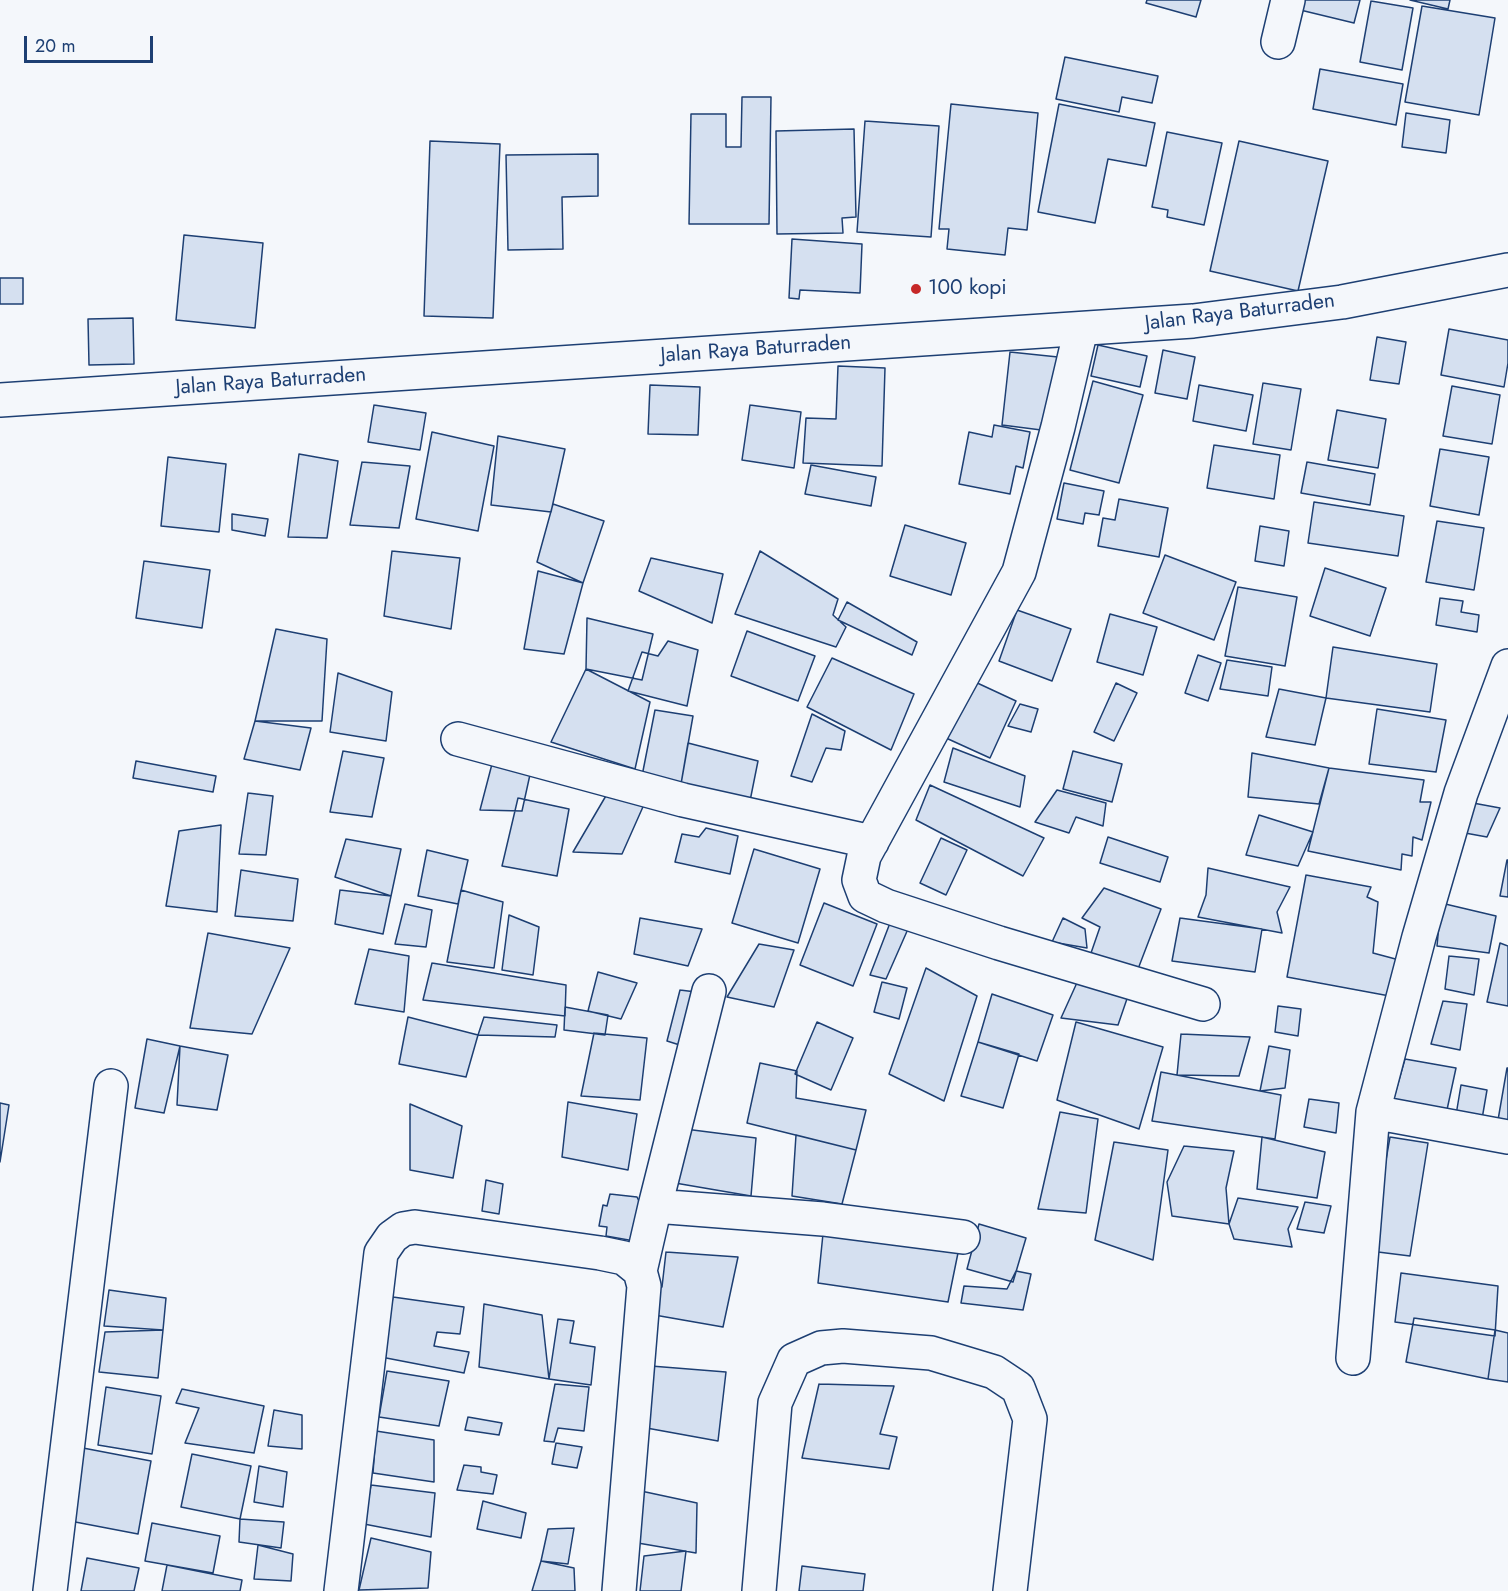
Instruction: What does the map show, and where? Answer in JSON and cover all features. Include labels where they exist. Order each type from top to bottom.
[{"type":"street","points":[[1278,42],[1288,0]]},
{"type":"street","name":"Jalan Raya Baturraden","points":[[0,400],[1193,321],[1342,302],[1508,270]]},
{"type":"street","points":[[1081,329],[1058,427],[1019,572],[864,856],[860,880],[866,896],[886,906],[999,943],[1203,1004]]},
{"type":"street","points":[[1353,1358],[1373,1112],[1419,937],[1461,793],[1508,666]]},
{"type":"street","points":[[458,739],[683,800],[872,842]]},
{"type":"street","points":[[619,1591],[644,1287],[640,1270],[709,991]]},
{"type":"street","points":[[50,1591],[111,1086]]},
{"type":"street","points":[[1373,1112],[1508,1137]]},
{"type":"street","points":[[655,1206],[823,1218],[963,1237]]},
{"type":"street","points":[[341,1591],[376,1284],[381,1252],[392,1237],[403,1229],[415,1227],[600,1253],[624,1258],[640,1270]]},
{"type":"street","points":[[759,1591],[775,1403],[794,1360],[821,1348],[843,1346],[931,1353],[994,1372],[1018,1388],[1030,1419],[1010,1591]]},
{"type":"building","points":[[1147,0],[1201,0],[1196,17],[1146,3]]},
{"type":"building","points":[[1294,0],[1360,0],[1354,23],[1292,8]]},
{"type":"building","points":[[1410,0],[1450,0],[1448,9]]},
{"type":"building","points":[[1371,1],[1413,8],[1402,70],[1360,62]]},
{"type":"building","points":[[1422,6],[1495,18],[1479,115],[1405,102]]},
{"type":"building","points":[[1065,57],[1158,76],[1152,103],[1122,97],[1119,112],[1056,99]]},
{"type":"building","points":[[1320,69],[1403,84],[1396,125],[1313,109]]},
{"type":"building","points":[[742,97],[771,97],[769,224],[689,224],[691,114],[726,114],[726,147],[741,147]]},
{"type":"building","points":[[951,104],[1038,113],[1027,230],[1008,228],[1005,255],[947,249],[949,229],[939,229]]},
{"type":"building","points":[[1059,104],[1155,123],[1146,166],[1108,159],[1095,223],[1038,212]]},
{"type":"building","points":[[1406,113],[1450,120],[1446,153],[1402,147]]},
{"type":"building","points":[[865,121],[939,126],[931,237],[857,232]]},
{"type":"building","points":[[854,129],[856,217],[842,218],[843,233],[777,234],[776,131]]},
{"type":"building","points":[[1167,132],[1222,143],[1204,225],[1167,217],[1168,210],[1152,207]]},
{"type":"building","points":[[430,141],[500,144],[493,318],[424,316]]},
{"type":"building","points":[[1239,141],[1328,161],[1298,291],[1210,271]]},
{"type":"building","points":[[598,154],[598,196],[562,197],[563,249],[508,250],[506,155]]},
{"type":"building","points":[[184,235],[263,243],[255,328],[176,320]]},
{"type":"building","points":[[792,239],[862,244],[860,293],[800,290],[799,299],[789,298]]},
{"type":"building","points":[[0,278],[23,278],[23,304],[0,304]]},
{"type":"building","points":[[133,318],[134,364],[89,365],[88,319]]},
{"type":"building","points":[[1449,329],[1508,340],[1508,363],[1504,387],[1441,375]]},
{"type":"building","points":[[1377,337],[1406,342],[1399,384],[1370,380]]},
{"type":"building","points":[[1098,345],[1147,356],[1140,387],[1091,376]]},
{"type":"building","points":[[1163,350],[1195,357],[1187,399],[1155,393]]},
{"type":"building","points":[[1010,352],[1058,357],[1049,431],[1002,425]]},
{"type":"building","points":[[838,366],[885,368],[882,466],[803,463],[806,418],[836,419]]},
{"type":"building","points":[[1093,381],[1143,395],[1119,483],[1070,470]]},
{"type":"building","points":[[1263,383],[1301,389],[1291,450],[1253,444]]},
{"type":"building","points":[[650,385],[700,387],[698,435],[648,434]]},
{"type":"building","points":[[1199,385],[1253,395],[1246,431],[1193,421]]},
{"type":"building","points":[[1452,386],[1500,395],[1492,444],[1443,436]]},
{"type":"building","points":[[374,405],[426,413],[420,450],[368,442]]},
{"type":"building","points":[[750,405],[801,412],[794,468],[742,460]]},
{"type":"building","points":[[1337,410],[1386,419],[1378,468],[1328,460]]},
{"type":"building","points":[[994,425],[1030,432],[1023,468],[1016,466],[1010,494],[959,484],[969,432],[992,437]]},
{"type":"building","points":[[432,432],[494,446],[478,531],[416,519]]},
{"type":"building","points":[[498,436],[565,449],[551,512],[491,505]]},
{"type":"building","points":[[1214,445],[1280,455],[1274,499],[1207,488]]},
{"type":"building","points":[[1440,449],[1489,457],[1479,515],[1430,506]]},
{"type":"building","points":[[299,454],[338,461],[327,538],[288,537]]},
{"type":"building","points":[[168,457],[226,464],[219,532],[161,526]]},
{"type":"building","points":[[362,462],[410,466],[399,528],[350,525]]},
{"type":"building","points":[[1307,462],[1375,474],[1370,505],[1301,493]]},
{"type":"building","points":[[811,465],[876,477],[871,506],[805,494]]},
{"type":"building","points":[[1064,483],[1104,491],[1099,515],[1085,513],[1083,524],[1057,519]]},
{"type":"building","points":[[1119,499],[1168,508],[1159,557],[1098,546],[1103,518],[1115,520]]},
{"type":"building","points":[[1314,502],[1404,516],[1398,556],[1308,543]]},
{"type":"building","points":[[553,504],[604,521],[583,583],[537,562]]},
{"type":"building","points":[[232,514],[268,519],[265,536],[232,530]]},
{"type":"building","points":[[1437,521],[1484,528],[1474,590],[1426,582]]},
{"type":"building","points":[[905,525],[966,543],[951,595],[890,576]]},
{"type":"building","points":[[1260,526],[1289,531],[1284,566],[1255,561]]},
{"type":"building","points":[[392,551],[460,558],[451,629],[384,616]]},
{"type":"building","points":[[760,551],[838,599],[833,615],[846,627],[836,647],[735,614]]},
{"type":"building","points":[[1165,555],[1236,582],[1214,640],[1143,613]]},
{"type":"building","points":[[651,558],[723,574],[712,623],[639,591]]},
{"type":"building","points":[[144,561],[210,570],[202,628],[136,618]]},
{"type":"building","points":[[1325,568],[1386,588],[1370,636],[1310,616]]},
{"type":"building","points":[[538,571],[583,583],[564,654],[524,649]]},
{"type":"building","points":[[1238,587],[1297,597],[1285,666],[1225,656]]},
{"type":"building","points":[[1440,598],[1463,601],[1461,612],[1479,615],[1477,632],[1436,625]]},
{"type":"building","points":[[847,602],[917,642],[912,655],[838,620]]},
{"type":"building","points":[[1017,610],[1071,629],[1052,681],[999,661]]},
{"type":"building","points":[[1110,614],[1157,627],[1143,675],[1097,662]]},
{"type":"building","points":[[587,618],[653,634],[642,680],[586,669]]},
{"type":"building","points":[[276,629],[327,639],[322,721],[255,721]]},
{"type":"building","points":[[747,631],[815,656],[798,701],[731,676]]},
{"type":"building","points":[[668,641],[698,650],[687,706],[628,691],[642,652],[658,656]]},
{"type":"building","points":[[1333,647],[1437,664],[1430,712],[1326,698]]},
{"type":"building","points":[[1198,655],[1221,663],[1208,701],[1185,693]]},
{"type":"building","points":[[832,658],[914,694],[891,750],[807,707]]},
{"type":"building","points":[[1227,660],[1272,667],[1268,696],[1220,689]]},
{"type":"building","points":[[586,669],[650,702],[635,769],[551,742]]},
{"type":"building","points":[[338,673],[392,692],[386,741],[330,732]]},
{"type":"building","points":[[973,681],[1016,701],[990,758],[946,738]]},
{"type":"building","points":[[1116,683],[1137,693],[1114,741],[1094,732]]},
{"type":"building","points":[[1279,689],[1326,698],[1315,745],[1266,737]]},
{"type":"building","points":[[1020,704],[1038,709],[1031,732],[1008,726]]},
{"type":"building","points":[[1377,709],[1446,720],[1436,772],[1369,764]]},
{"type":"building","points":[[655,710],[693,716],[681,784],[642,776]]},
{"type":"building","points":[[812,714],[845,731],[841,750],[826,748],[812,782],[791,776]]},
{"type":"building","points":[[255,721],[311,728],[300,770],[244,759]]},
{"type":"building","points":[[688,743],[758,761],[749,806],[681,784]]},
{"type":"building","points":[[953,748],[1025,776],[1020,807],[944,782]]},
{"type":"building","points":[[343,751],[384,758],[372,817],[330,812]]},
{"type":"building","points":[[1073,751],[1122,764],[1112,802],[1063,789]]},
{"type":"building","points":[[1252,753],[1329,768],[1319,804],[1248,797]]},
{"type":"building","points":[[136,761],[216,776],[213,792],[133,778]]},
{"type":"building","points":[[492,764],[531,770],[522,811],[480,810]]},
{"type":"building","points":[[1329,768],[1424,780],[1420,802],[1431,802],[1422,840],[1413,837],[1412,856],[1402,854],[1401,870],[1308,851]]},
{"type":"building","points":[[930,785],[1044,838],[1023,876],[916,820]]},
{"type":"building","points":[[1057,790],[1106,803],[1103,826],[1076,817],[1069,833],[1035,822]]},
{"type":"building","points":[[248,793],[273,796],[266,855],[239,854]]},
{"type":"building","points":[[607,794],[646,800],[622,854],[573,852]]},
{"type":"building","points":[[518,798],[569,809],[557,876],[502,866]]},
{"type":"building","points":[[1473,803],[1500,808],[1487,837],[1465,833]]},
{"type":"building","points":[[1259,815],[1313,832],[1298,866],[1246,855]]},
{"type":"building","points":[[221,825],[217,912],[166,906],[179,831]]},
{"type":"building","points":[[706,828],[738,836],[730,874],[675,862],[682,834],[699,837]]},
{"type":"building","points":[[1108,837],[1168,857],[1160,882],[1100,863]]},
{"type":"building","points":[[941,838],[967,850],[946,895],[920,883]]},
{"type":"building","points":[[346,839],[401,849],[391,896],[335,877]]},
{"type":"building","points":[[754,849],[820,869],[798,943],[732,923]]},
{"type":"building","points":[[427,850],[468,860],[458,904],[418,896]]},
{"type":"building","points":[[1508,860],[1508,897],[1500,896]]},
{"type":"building","points":[[1208,868],[1290,887],[1277,912],[1282,933],[1198,917],[1206,895]]},
{"type":"building","points":[[241,870],[298,879],[293,921],[235,916]]},
{"type":"building","points":[[1306,875],[1371,887],[1367,897],[1378,902],[1373,953],[1403,961],[1395,997],[1287,977]]},
{"type":"building","points":[[1104,888],[1161,909],[1138,969],[1091,953],[1100,927],[1082,918]]},
{"type":"building","points":[[340,890],[391,896],[383,934],[335,924]]},
{"type":"building","points":[[461,890],[503,902],[494,968],[447,962]]},
{"type":"building","points":[[824,903],[877,924],[853,986],[800,965]]},
{"type":"building","points":[[1441,903],[1496,916],[1489,953],[1437,946]]},
{"type":"building","points":[[405,904],[432,910],[426,947],[395,944]]},
{"type":"building","points":[[509,915],[539,927],[533,975],[502,970]]},
{"type":"building","points":[[640,918],[702,929],[688,966],[634,954]]},
{"type":"building","points":[[1063,918],[1085,929],[1087,948],[1052,942]]},
{"type":"building","points":[[1180,918],[1262,929],[1255,972],[1172,961]]},
{"type":"building","points":[[890,923],[908,929],[886,979],[870,975]]},
{"type":"building","points":[[208,933],[290,948],[252,1034],[190,1028]]},
{"type":"building","points":[[1500,943],[1508,946],[1508,1006],[1487,1002]]},
{"type":"building","points":[[759,944],[794,950],[774,1007],[727,997]]},
{"type":"building","points":[[369,949],[409,956],[404,1012],[355,1004]]},
{"type":"building","points":[[1449,956],[1479,959],[1474,995],[1445,989]]},
{"type":"building","points":[[432,963],[566,985],[565,1016],[423,1000]]},
{"type":"building","points":[[926,968],[977,996],[944,1101],[889,1074]]},
{"type":"building","points":[[598,972],[637,983],[621,1019],[588,1011]]},
{"type":"building","points":[[1080,976],[1130,990],[1118,1025],[1061,1018]]},
{"type":"building","points":[[882,982],[907,988],[899,1019],[874,1012]]},
{"type":"building","points":[[680,990],[696,992],[686,1047],[667,1041]]},
{"type":"building","points":[[992,994],[1053,1015],[1037,1061],[978,1042]]},
{"type":"building","points":[[1443,1001],[1467,1004],[1460,1050],[1431,1044]]},
{"type":"building","points":[[1278,1006],[1301,1009],[1298,1036],[1275,1032]]},
{"type":"building","points":[[565,1007],[608,1015],[605,1035],[564,1030]]},
{"type":"building","points":[[408,1017],[478,1035],[466,1077],[399,1064]]},
{"type":"building","points":[[484,1017],[557,1025],[555,1037],[478,1035]]},
{"type":"building","points":[[817,1022],[853,1038],[831,1090],[795,1074]]},
{"type":"building","points":[[1076,1022],[1163,1047],[1139,1129],[1057,1100]]},
{"type":"building","points":[[594,1033],[647,1038],[640,1100],[581,1096]]},
{"type":"building","points":[[1181,1034],[1250,1037],[1239,1076],[1177,1075]]},
{"type":"building","points":[[147,1039],[180,1046],[164,1113],[135,1108]]},
{"type":"building","points":[[978,1042],[1019,1054],[1003,1108],[961,1096]]},
{"type":"building","points":[[180,1046],[228,1055],[217,1110],[177,1105]]},
{"type":"building","points":[[1269,1046],[1290,1050],[1285,1088],[1260,1091]]},
{"type":"building","points":[[1405,1059],[1456,1068],[1445,1119],[1391,1108]]},
{"type":"building","points":[[760,1063],[797,1071],[796,1098],[866,1110],[856,1150],[747,1123]]},
{"type":"building","points":[[1508,1068],[1508,1122],[1498,1120]]},
{"type":"building","points":[[1161,1072],[1281,1095],[1275,1139],[1152,1121]]},
{"type":"building","points":[[1461,1085],[1487,1090],[1482,1119],[1456,1115]]},
{"type":"building","points":[[1309,1099],[1339,1103],[1336,1133],[1304,1127]]},
{"type":"building","points":[[568,1102],[637,1114],[628,1170],[562,1157]]},
{"type":"building","points":[[0,1103],[9,1105],[0,1162]]},
{"type":"building","points":[[410,1104],[462,1126],[453,1178],[410,1170]]},
{"type":"building","points":[[1060,1112],[1098,1119],[1086,1213],[1038,1209]]},
{"type":"building","points":[[685,1129],[756,1138],[751,1196],[675,1183]]},
{"type":"building","points":[[796,1135],[856,1150],[842,1204],[792,1196]]},
{"type":"building","points":[[1262,1137],[1325,1152],[1317,1198],[1257,1189]]},
{"type":"building","points":[[1390,1137],[1428,1143],[1410,1256],[1370,1251]]},
{"type":"building","points":[[1114,1142],[1168,1150],[1153,1260],[1095,1240]]},
{"type":"building","points":[[1184,1146],[1234,1151],[1226,1188],[1229,1224],[1172,1216],[1167,1182]]},
{"type":"building","points":[[486,1180],[503,1184],[499,1214],[482,1211]]},
{"type":"building","points":[[610,1194],[637,1197],[648,1220],[640,1242],[606,1236],[607,1227],[599,1226],[603,1205],[607,1206]]},
{"type":"building","points":[[1238,1198],[1298,1207],[1288,1229],[1292,1247],[1234,1239],[1229,1224]]},
{"type":"building","points":[[1305,1202],[1331,1206],[1324,1233],[1297,1229]]},
{"type":"building","points":[[824,1224],[959,1248],[948,1302],[818,1283]]},
{"type":"building","points":[[979,1224],[1026,1238],[1013,1282],[967,1269]]},
{"type":"building","points":[[666,1252],[738,1257],[723,1327],[643,1313],[647,1294],[662,1287]]},
{"type":"building","points":[[1016,1271],[1031,1274],[1023,1310],[961,1303],[964,1286],[1007,1289]]},
{"type":"building","points":[[1401,1273],[1498,1286],[1495,1336],[1395,1322]]},
{"type":"building","points":[[109,1290],[166,1298],[163,1330],[104,1326]]},
{"type":"building","points":[[393,1297],[464,1307],[460,1334],[437,1332],[434,1346],[469,1352],[464,1373],[381,1357]]},
{"type":"building","points":[[484,1304],[542,1315],[549,1379],[479,1367]]},
{"type":"building","points":[[1414,1318],[1495,1330],[1488,1379],[1406,1362]]},
{"type":"building","points":[[558,1319],[574,1321],[570,1343],[595,1347],[591,1385],[549,1379]]},
{"type":"building","points":[[163,1330],[158,1378],[99,1372],[105,1332]]},
{"type":"building","points":[[1495,1330],[1508,1333],[1508,1382],[1488,1379]]},
{"type":"building","points":[[651,1366],[726,1372],[718,1441],[641,1427]]},
{"type":"building","points":[[387,1371],[449,1381],[439,1426],[379,1417]]},
{"type":"building","points":[[555,1384],[589,1387],[584,1431],[558,1428],[554,1442],[544,1441]]},
{"type":"building","points":[[819,1384],[894,1386],[880,1434],[897,1437],[889,1469],[802,1458]]},
{"type":"building","points":[[106,1387],[161,1396],[152,1454],[98,1445]]},
{"type":"building","points":[[182,1389],[264,1406],[254,1453],[185,1443],[199,1408],[176,1403]]},
{"type":"building","points":[[274,1410],[302,1415],[302,1449],[268,1446]]},
{"type":"building","points":[[468,1417],[502,1423],[499,1435],[465,1430]]},
{"type":"building","points":[[376,1431],[434,1440],[434,1482],[373,1473]]},
{"type":"building","points":[[556,1443],[582,1447],[577,1468],[552,1464]]},
{"type":"building","points":[[83,1448],[151,1461],[138,1534],[70,1521]]},
{"type":"building","points":[[192,1454],[251,1466],[240,1519],[181,1507]]},
{"type":"building","points":[[464,1465],[481,1467],[481,1472],[497,1475],[493,1494],[457,1490]]},
{"type":"building","points":[[259,1466],[287,1472],[283,1507],[254,1502]]},
{"type":"building","points":[[371,1485],[435,1493],[431,1537],[364,1524]]},
{"type":"building","points":[[641,1491],[697,1503],[696,1553],[632,1542]]},
{"type":"building","points":[[483,1501],[526,1513],[521,1538],[477,1529]]},
{"type":"building","points":[[240,1519],[284,1522],[281,1548],[239,1542]]},
{"type":"building","points":[[152,1523],[220,1536],[213,1573],[145,1561]]},
{"type":"building","points":[[574,1528],[568,1564],[541,1561],[548,1529]]},
{"type":"building","points":[[371,1538],[431,1552],[428,1588],[359,1590]]},
{"type":"building","points":[[258,1545],[293,1554],[291,1581],[254,1579]]},
{"type":"building","points":[[686,1551],[681,1591],[640,1591],[644,1556]]},
{"type":"building","points":[[87,1558],[139,1568],[134,1591],[81,1591]]},
{"type":"building","points":[[541,1561],[574,1568],[575,1591],[532,1591]]},
{"type":"building","points":[[167,1565],[242,1580],[240,1591],[162,1591]]},
{"type":"building","points":[[802,1566],[865,1574],[863,1591],[799,1591]]},
{"type":"place","name":"100 kopi","points":[[916,289]]}]
